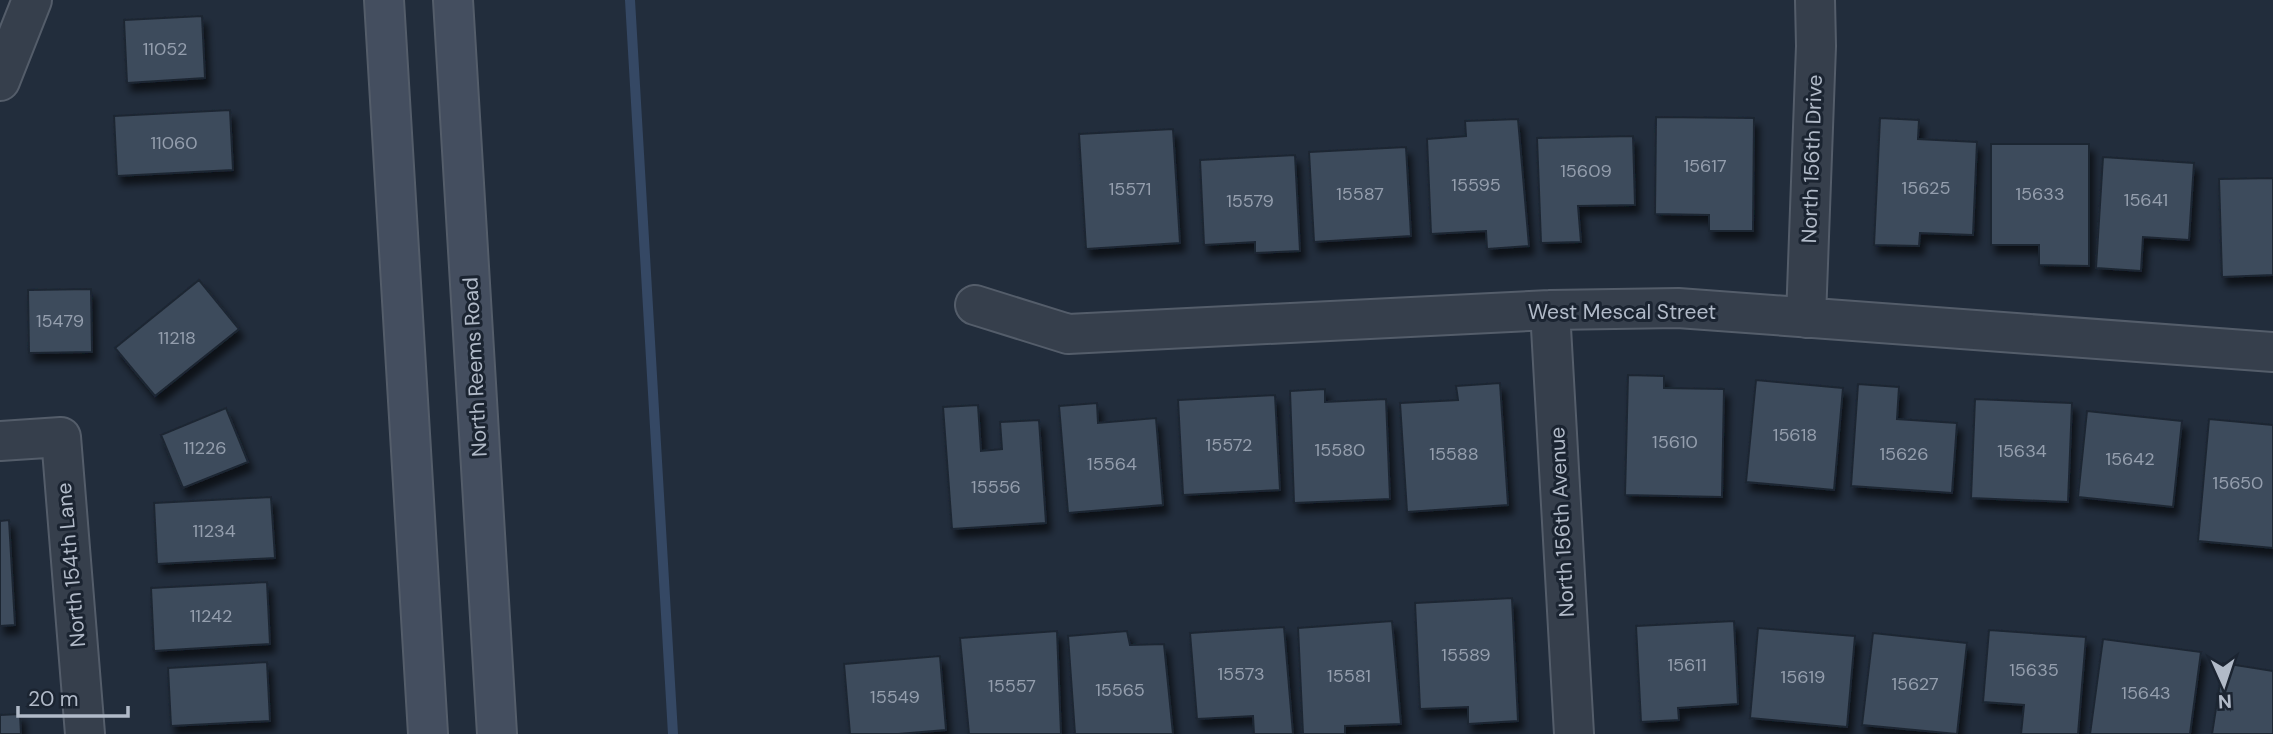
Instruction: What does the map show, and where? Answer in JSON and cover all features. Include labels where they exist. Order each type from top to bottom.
[{"type":"main road","points":[[384,0],[428,734]]},
{"type":"main road","name":"North Reems Road","points":[[453,0],[498,734]]},
{"type":"street","points":[[0,81],[32,0]]},
{"type":"street","name":"North 156th Drive","points":[[1806,318],[1816,46],[1815,0]]},
{"type":"street","name":"West Mescal Street","points":[[975,304],[1068,334],[1550,310],[1678,308],[2273,352]]},
{"type":"street","name":"North 156th Avenue","points":[[1550,310],[1574,734]]},
{"type":"street","name":"North 154th Lane","points":[[0,441],[61,437],[85,734]]},
{"type":"building","points":[[202,16],[205,78],[127,83],[124,20]]},
{"type":"building","points":[[230,110],[233,170],[117,176],[114,116]]},
{"type":"building","points":[[1656,117],[1754,118],[1753,231],[1709,231],[1709,215],[1655,214]]},
{"type":"building","points":[[1880,118],[1919,120],[1918,139],[1977,142],[1973,235],[1920,233],[1919,246],[1874,245]]},
{"type":"building","points":[[1518,119],[1529,246],[1487,249],[1486,231],[1431,234],[1427,139],[1466,136],[1465,121]]},
{"type":"building","points":[[1173,129],[1180,243],[1086,249],[1079,134]]},
{"type":"building","points":[[1633,136],[1635,205],[1578,206],[1581,242],[1541,243],[1537,138]]},
{"type":"building","points":[[1991,144],[2089,144],[2089,266],[2039,265],[2039,245],[1991,245]]},
{"type":"building","points":[[1406,147],[1411,236],[1314,242],[1309,152]]},
{"type":"building","points":[[1295,155],[1300,251],[1255,253],[1255,242],[1204,245],[1200,160]]},
{"type":"building","points":[[2103,157],[2194,163],[2189,240],[2143,237],[2141,271],[2096,268]]},
{"type":"building","points":[[2273,178],[2273,275],[2222,277],[2219,179]]},
{"type":"building","points":[[199,280],[239,329],[155,396],[115,348]]},
{"type":"building","points":[[91,289],[92,352],[29,353],[28,290]]},
{"type":"building","points":[[1628,375],[1664,376],[1664,388],[1724,389],[1722,497],[1625,495]]},
{"type":"building","points":[[1756,380],[1843,388],[1834,490],[1746,482]]},
{"type":"building","points":[[1500,383],[1508,505],[1407,512],[1400,403],[1458,400],[1456,386]]},
{"type":"building","points":[[1858,384],[1899,387],[1897,419],[1957,423],[1952,493],[1851,486]]},
{"type":"building","points":[[1325,389],[1325,402],[1386,399],[1390,499],[1294,503],[1290,391]]},
{"type":"building","points":[[1275,395],[1280,490],[1183,495],[1178,400]]},
{"type":"building","points":[[1975,399],[2072,403],[2068,502],[1971,498]]},
{"type":"building","points":[[1097,403],[1098,423],[1156,418],[1163,505],[1068,513],[1059,406]]},
{"type":"building","points":[[978,405],[981,451],[1002,449],[1000,422],[1039,420],[1046,523],[952,529],[943,407]]},
{"type":"building","points":[[226,408],[248,462],[183,488],[161,435]]},
{"type":"building","points":[[2087,411],[2182,421],[2173,507],[2078,497]]},
{"type":"building","points":[[2209,419],[2273,425],[2273,548],[2198,541]]},
{"type":"building","points":[[271,497],[275,558],[157,564],[154,503]]},
{"type":"building","points":[[9,520],[15,625],[0,626],[0,521]]},
{"type":"building","points":[[267,582],[270,644],[154,651],[151,588]]},
{"type":"building","points":[[1512,598],[1518,721],[1468,724],[1468,707],[1420,709],[1415,603]]},
{"type":"building","points":[[1392,621],[1401,724],[1345,726],[1345,734],[1303,734],[1298,628]]},
{"type":"building","points":[[1734,621],[1738,704],[1678,708],[1679,720],[1641,722],[1636,626]]},
{"type":"building","points":[[1284,627],[1293,734],[1254,734],[1253,716],[1197,719],[1190,633]]},
{"type":"building","points":[[1758,628],[1855,636],[1847,727],[1750,718]]},
{"type":"building","points":[[1989,630],[2086,637],[2078,734],[2021,734],[2024,705],[1983,702]]},
{"type":"building","points":[[1057,631],[1061,734],[969,734],[960,638]]},
{"type":"building","points":[[1127,631],[1130,645],[1164,644],[1173,734],[1075,734],[1068,636]]},
{"type":"building","points":[[1873,633],[1967,643],[1957,734],[1862,725]]},
{"type":"building","points":[[2103,639],[2201,652],[2190,734],[2090,734]]},
{"type":"building","points":[[940,656],[946,730],[850,734],[844,664]]},
{"type":"building","points":[[267,662],[270,721],[171,726],[168,668]]},
{"type":"building","points":[[2223,663],[2273,671],[2273,734],[2212,734]]},
{"type":"building","points":[[20,714],[21,734],[0,734],[0,715]]},
{"type":"waterway","points":[[630,0],[673,734]]}]
